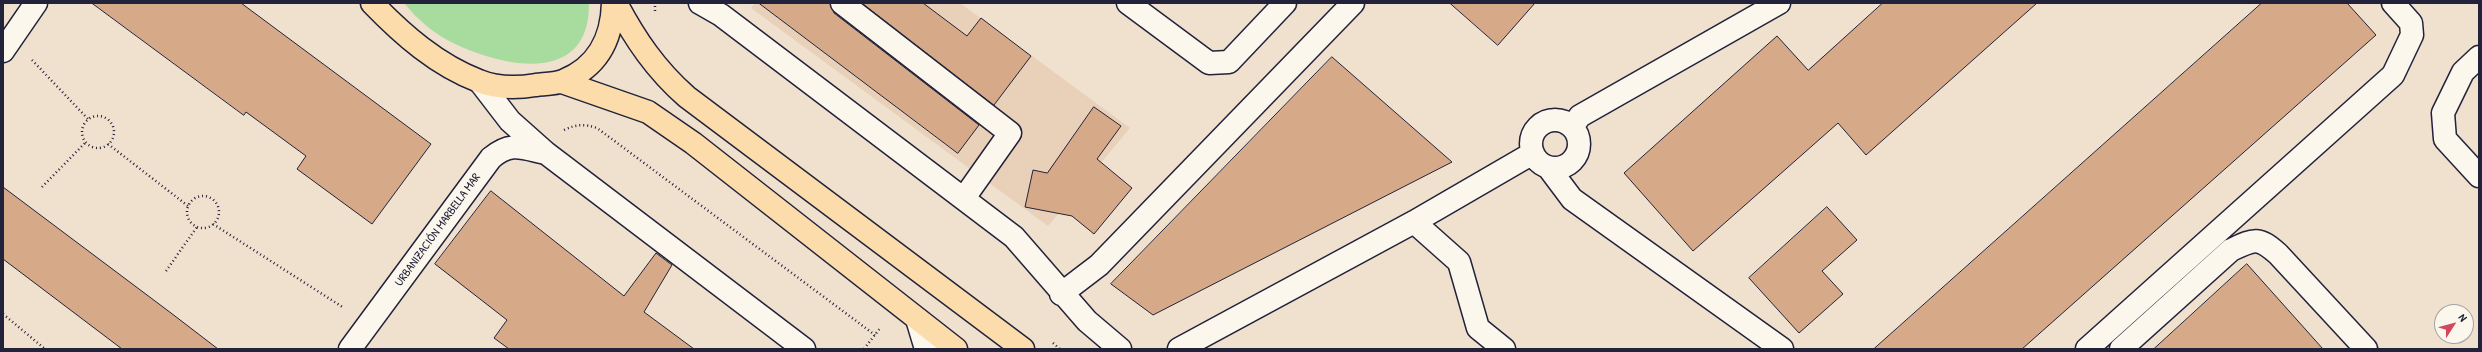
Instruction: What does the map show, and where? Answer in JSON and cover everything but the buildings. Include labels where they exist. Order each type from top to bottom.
[{"type":"main road","points":[[372,3],[396,28],[426,53],[480,82],[506,86],[529,86],[562,82],[582,71],[600,52],[613,24],[613,3]]},
{"type":"main road","points":[[616,3],[633,35],[655,66],[687,97],[1023,349]]},
{"type":"main road","points":[[562,82],[648,112],[692,143],[956,349]]},
{"type":"street","points":[[7,45],[36,3]]},
{"type":"street","points":[[700,3],[725,9],[1014,236],[1061,294],[1087,321],[1120,349]]},
{"type":"street","points":[[842,3],[1010,133],[964,198]]},
{"type":"street","points":[[1128,3],[1209,63],[1229,62],[1285,3]]},
{"type":"street","points":[[1061,294],[1099,265],[1353,3]]},
{"type":"street","points":[[1572,127],[1580,116],[1779,3]]},
{"type":"street","points":[[2087,349],[2393,75],[2412,35],[2412,23],[2393,3]]},
{"type":"street","points":[[2479,57],[2463,72],[2443,113],[2445,139],[2479,176]]},
{"type":"street","points":[[480,82],[510,121],[546,153],[804,349]]},
{"type":"street","points":[[1179,349],[1414,222],[1540,160],[1564,166],[1576,154],[1578,138],[1572,127],[1557,119],[1541,123],[1532,137],[1540,160],[1572,199],[1782,349]]},
{"type":"street","name":"URBANIZACIÓN MARBELLA MAR","points":[[350,349],[491,158],[500,150],[513,146],[546,153]]},
{"type":"street","points":[[1414,222],[1459,262],[1478,328],[1504,349]]},
{"type":"street","points":[[2121,349],[2231,250],[2252,240],[2265,243],[2278,254],[2366,349]]},
{"type":"street","points":[[917,319],[926,349]]},
{"type":"path","points":[[7,45],[88,119]]},
{"type":"path","points":[[96,116],[104,117],[110,121],[114,129],[113,137],[108,144],[101,147],[93,146],[86,142],[83,134],[84,126],[88,119],[96,116]]},
{"type":"path","points":[[546,153],[562,130],[574,125],[586,124],[597,128],[875,335]]},
{"type":"path","points":[[42,187],[86,142]]},
{"type":"path","points":[[108,144],[188,206]]},
{"type":"path","points":[[208,197],[219,209],[218,218],[213,224],[205,227],[197,227],[190,222],[187,214],[188,206],[196,198],[208,197]]},
{"type":"path","points":[[213,224],[369,324]]},
{"type":"path","points":[[166,271],[197,227]]},
{"type":"path","points":[[3,314],[45,349]]},
{"type":"shaded area","points":[[755,3],[960,3],[1130,128],[1048,226],[751,8]]},
{"type":"green space","points":[[404,3],[589,3],[585,30],[575,48],[559,59],[539,63],[517,63],[471,51],[451,42],[425,25]]}]
